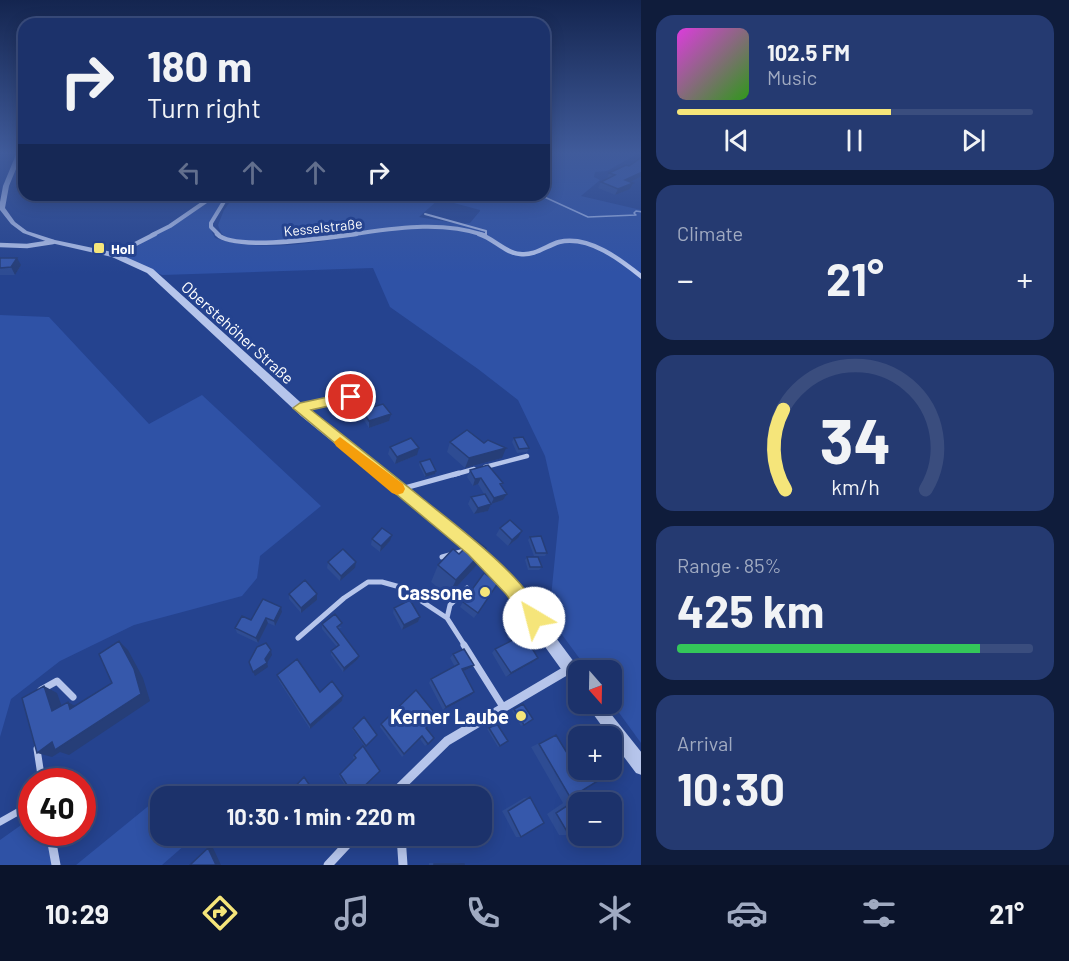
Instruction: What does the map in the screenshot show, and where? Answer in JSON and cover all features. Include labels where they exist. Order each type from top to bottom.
[{"type":"street","name":"Oberstehöher Straße","points":[[5,192],[1,208],[13,224],[26,232],[54,242],[114,255],[150,271],[300,408],[473,549],[512,588],[568,666]]},
{"type":"street","points":[[114,255],[170,226],[206,201]]},
{"type":"street","name":"Kesselstraße","points":[[224,201],[211,222],[211,228],[215,234],[229,241],[284,242],[413,226],[470,231],[486,236],[519,254],[533,253],[564,241],[585,243],[641,276]]},
{"type":"street","points":[[0,245],[27,246],[54,242]]},
{"type":"street","points":[[403,786],[447,741],[568,670]]},
{"type":"street","points":[[602,714],[641,766]]},
{"type":"street","points":[[53,846],[56,865]]},
{"type":"street","points":[[328,865],[346,846]]},
{"type":"street","points":[[402,846],[403,865]]},
{"type":"lane","points":[[425,214],[486,231],[486,236]]},
{"type":"lane","points":[[300,408],[351,397]]},
{"type":"lane","points":[[398,489],[527,456]]},
{"type":"lane","points":[[442,556],[473,549]]},
{"type":"lane","points":[[298,638],[321,620],[349,592],[367,582],[384,583],[403,589],[447,618],[503,707]]},
{"type":"lane","points":[[447,618],[450,605],[467,588]]},
{"type":"lane","points":[[35,696],[41,689],[57,681],[73,697]]},
{"type":"lane","points":[[36,737],[40,768]]},
{"type":"lane","points":[[0,822],[18,812]]},
{"type":"shaded area","points":[[550,192],[585,192],[581,196],[641,210],[641,743],[620,714],[622,714],[622,660],[581,660],[549,617],[559,517],[545,456],[518,400],[390,307],[373,268],[162,275],[125,258],[159,231],[211,201],[223,201],[209,226],[215,238],[262,246],[346,237],[345,233],[287,240],[242,241],[222,234],[218,225],[231,201],[437,201],[419,217],[460,224],[470,223],[480,210],[446,201],[550,201]]},
{"type":"shaded area","points":[[0,315],[49,317],[149,424],[202,395],[321,506],[260,556],[257,578],[242,596],[134,625],[60,661],[11,699],[0,737]]},
{"type":"shaded area","points":[[150,805],[150,846],[184,846],[162,865],[76,865]]},
{"type":"shaded area","points":[[18,827],[18,846],[48,846],[52,865],[0,865],[0,840]]},
{"type":"building","points":[[0,258],[17,258],[11,267],[0,268]]},
{"type":"building","points":[[383,404],[391,414],[369,421],[362,410]]},
{"type":"building","points":[[467,430],[484,443],[488,440],[506,448],[469,458],[450,442]]},
{"type":"building","points":[[523,437],[529,448],[519,449],[514,438]]},
{"type":"building","points":[[411,438],[419,448],[397,457],[390,447]]},
{"type":"building","points":[[430,459],[436,471],[426,474],[420,462]]},
{"type":"building","points":[[488,465],[503,483],[500,484],[507,494],[494,498],[481,478],[475,479],[470,470]]},
{"type":"building","points":[[485,494],[491,504],[478,508],[471,497]]},
{"type":"building","points":[[510,520],[522,531],[512,540],[500,528]]},
{"type":"building","points":[[382,528],[392,535],[381,546],[372,539]]},
{"type":"building","points":[[541,536],[547,553],[536,553],[530,537]]},
{"type":"building","points":[[474,539],[486,548],[456,580],[438,565],[453,549],[459,554]]},
{"type":"building","points":[[343,549],[356,562],[341,576],[328,562]]},
{"type":"building","points":[[527,557],[538,557],[542,567],[530,567]]},
{"type":"building","points":[[484,573],[498,583],[478,613],[463,602]]},
{"type":"building","points":[[305,580],[317,594],[301,608],[289,594]]},
{"type":"building","points":[[263,599],[281,607],[274,621],[266,618],[256,638],[235,628],[242,616],[251,620]]},
{"type":"building","points":[[410,600],[420,617],[404,625],[394,608]]},
{"type":"building","points":[[335,614],[342,623],[337,627],[359,656],[344,668],[331,651],[339,645],[322,624]]},
{"type":"building","points":[[527,633],[534,643],[530,645],[538,658],[511,673],[495,649]]},
{"type":"building","points":[[119,641],[134,669],[141,694],[55,750],[52,742],[37,753],[22,698],[44,686],[52,711],[68,702],[70,709],[112,683],[99,654]]},
{"type":"building","points":[[266,643],[271,650],[265,659],[267,663],[253,672],[249,662],[257,647]]},
{"type":"building","points":[[464,649],[474,665],[462,669],[474,692],[446,707],[431,679],[459,664],[453,654]]},
{"type":"building","points":[[297,659],[320,692],[332,681],[343,696],[310,725],[277,675]]},
{"type":"building","points":[[416,690],[437,716],[426,728],[434,738],[428,744],[422,736],[404,754],[381,724]]},
{"type":"building","name":"Kerner Laube","points":[[523,704],[533,719],[524,725],[514,709]]},
{"type":"building","points":[[364,717],[377,735],[366,746],[353,728]]},
{"type":"building","points":[[497,724],[508,741],[500,746],[489,728]]},
{"type":"building","points":[[556,735],[568,755],[568,780],[599,780],[580,792],[568,793],[539,744]]},
{"type":"building","points":[[363,746],[380,771],[364,786],[348,786],[340,774],[356,758],[354,755]]},
{"type":"building","points":[[304,777],[310,786],[295,786]]},
{"type":"building","points":[[530,797],[544,823],[521,837],[508,811]]},
{"type":"building","points":[[568,805],[568,833],[556,813]]},
{"type":"building","points":[[208,848],[216,865],[190,865]]},
{"type":"building","points":[[464,864],[464,865],[434,865]]},
{"type":"waterway","points":[[550,200],[588,217],[636,215],[634,213],[636,211],[641,212]]},
{"type":"slow traffic","points":[[340,442],[397,489]]},
{"type":"place","name":"Holl","points":[[99,248]]},
{"type":"place","name":"Cassone","points":[[485,592]]},
{"type":"place","name":"Kerner Laube","points":[[521,716]]},
{"type":"route","points":[[351,397],[300,408],[473,549],[512,588],[534,618]]}]
